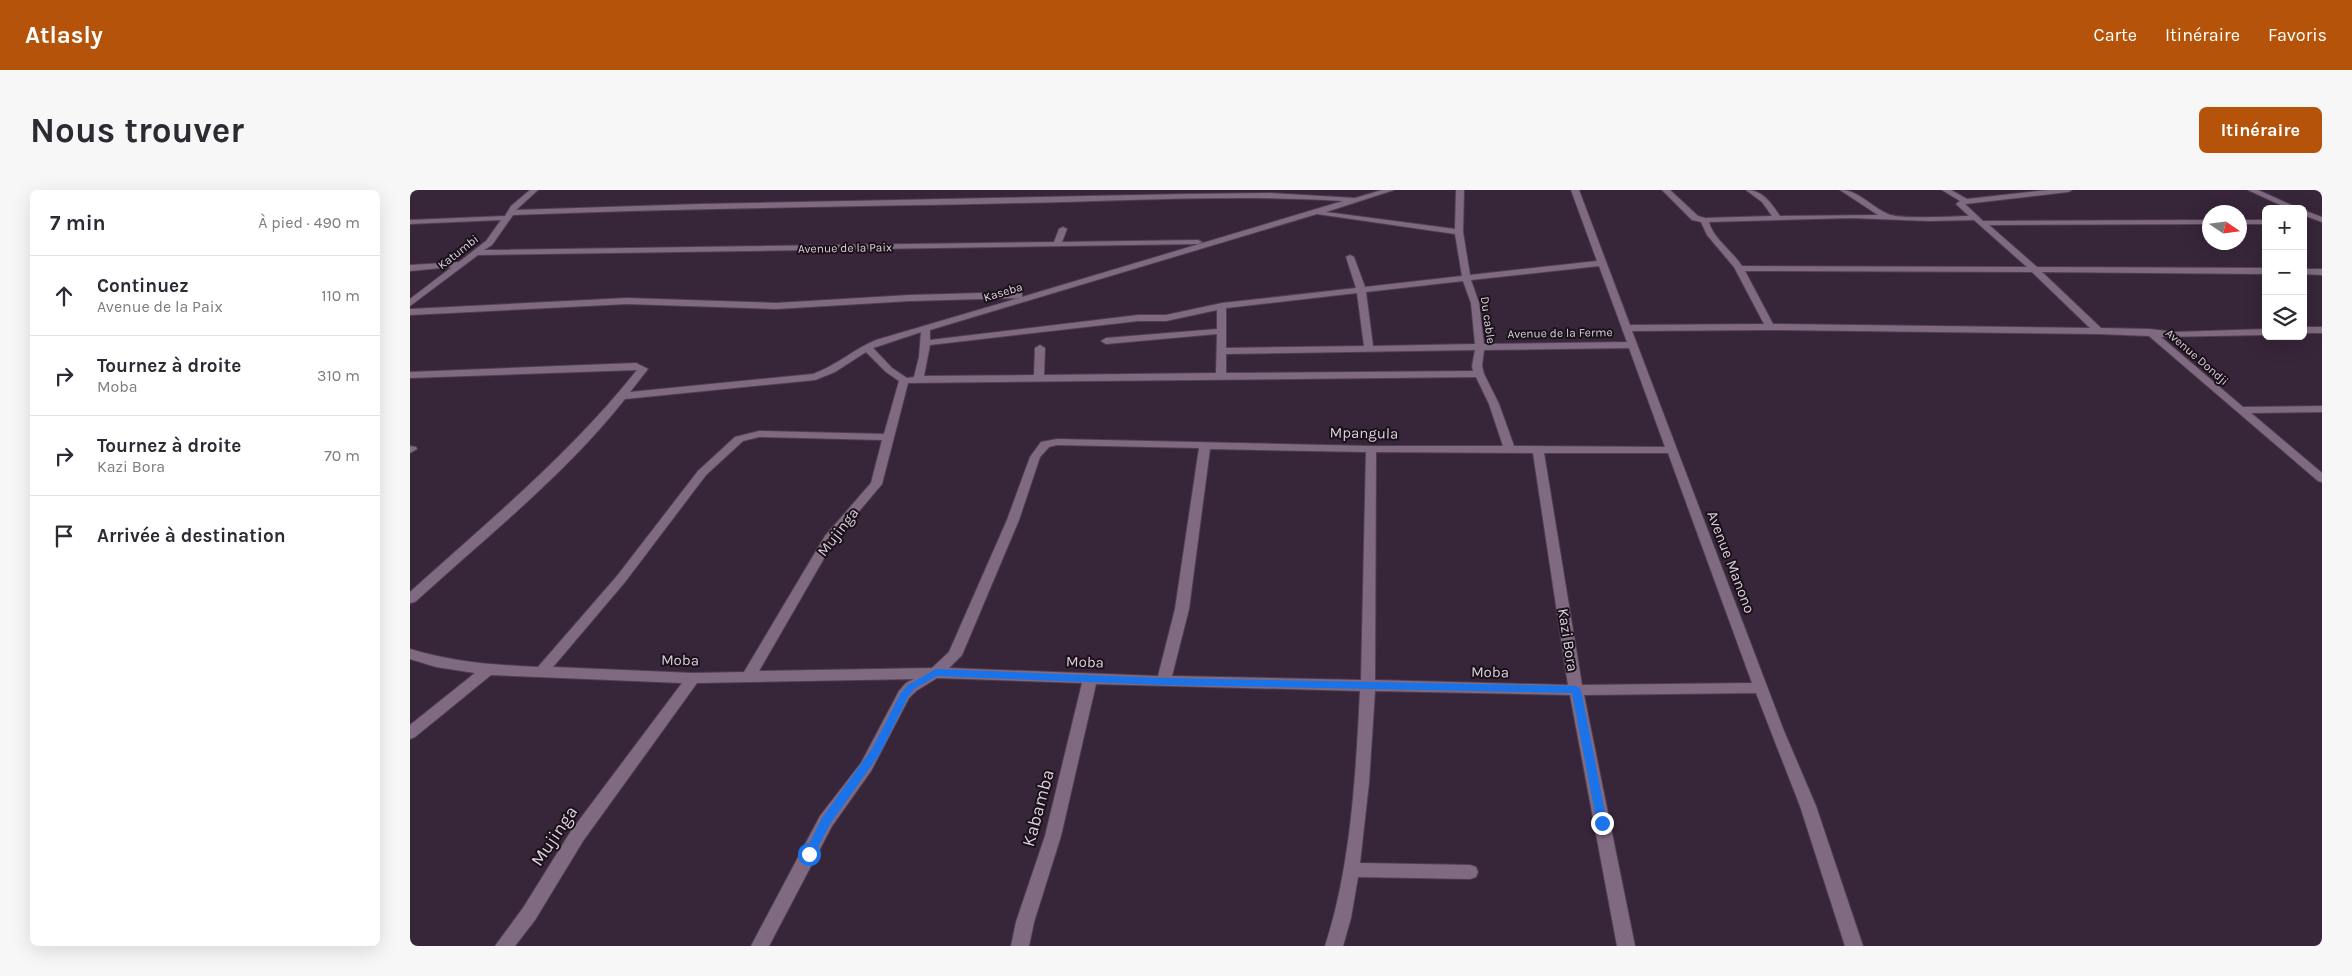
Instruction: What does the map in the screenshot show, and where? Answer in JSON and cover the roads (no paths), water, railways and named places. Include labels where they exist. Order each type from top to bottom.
[{"type":"street","name":"Katumbi","points":[[410,303],[489,242],[508,216],[534,190]]},
{"type":"street","points":[[1082,200],[1084,190]]},
{"type":"street","name":"Kaseba","points":[[623,396],[815,377],[838,368],[866,347],[1390,190]]},
{"type":"street","name":"Du cable","points":[[1460,190],[1459,232],[1466,278],[1475,303],[1480,347],[1477,366],[1494,404],[1509,448]]},
{"type":"street","name":"Avenue Manono","points":[[1575,190],[1670,450],[1777,731],[1808,806],[1854,946]]},
{"type":"street","points":[[1666,190],[1695,218],[1704,220],[1885,216],[1977,221],[2202,222]]},
{"type":"street","points":[[1750,190],[1765,200],[1777,217]]},
{"type":"street","points":[[1844,190],[1885,216]]},
{"type":"street","points":[[1946,190],[1964,202],[2068,190]]},
{"type":"street","points":[[2252,190],[2287,205]]},
{"type":"street","points":[[410,222],[684,206],[875,200],[1082,200],[1182,193],[1354,200]]},
{"type":"street","points":[[1964,202],[1960,206],[2036,271],[2098,331]]},
{"type":"street","points":[[1315,212],[1459,232]]},
{"type":"street","points":[[2307,214],[2322,221]]},
{"type":"street","points":[[1704,220],[1710,234],[1728,253],[1738,268],[1770,327]]},
{"type":"street","points":[[2307,221],[2322,221]]},
{"type":"street","points":[[2247,222],[2262,222]]},
{"type":"street","points":[[1057,244],[1063,229]]},
{"type":"street","name":"Avenue de la Paix","points":[[476,253],[1215,242]]},
{"type":"street","points":[[1350,257],[1361,290],[1368,349]]},
{"type":"street","points":[[925,343],[1138,318],[1166,318],[1222,306],[1602,263]]},
{"type":"street","points":[[410,268],[461,264]]},
{"type":"street","points":[[1738,268],[2262,271]]},
{"type":"street","points":[[2307,272],[2322,272]]},
{"type":"street","points":[[410,312],[627,301],[776,306],[910,298],[1036,295]]},
{"type":"street","points":[[1221,376],[1222,306]]},
{"type":"street","name":"Avenue Dondji","points":[[1627,328],[1770,327],[2149,332],[2322,480]]},
{"type":"street","points":[[918,379],[924,357],[926,328]]},
{"type":"street","points":[[2307,330],[2322,330]]},
{"type":"street","points":[[1106,341],[1222,331]]},
{"type":"street","points":[[2149,332],[2183,335],[2262,332]]},
{"type":"street","name":"Avenue de la Ferme","points":[[1222,351],[1632,345]]},
{"type":"street","points":[[866,347],[889,370],[905,381],[918,379],[1479,374]]},
{"type":"street","points":[[1038,379],[1040,348]]},
{"type":"street","points":[[410,375],[642,367],[623,396],[557,464],[410,599]]},
{"type":"street","name":"Mujinga","points":[[749,676],[829,538],[876,484],[887,437],[902,384],[905,381]]},
{"type":"street","points":[[2239,410],[2322,409]]},
{"type":"street","points":[[542,672],[621,579],[672,509],[702,473],[739,439],[759,434],[887,437]]},
{"type":"street","name":"Mpangula","points":[[936,673],[955,655],[966,632],[1013,520],[1035,457],[1045,444],[1057,442],[1205,444],[1371,449],[1509,448],[1538,451],[1670,450]]},
{"type":"street","points":[[1164,681],[1182,608],[1205,444]]},
{"type":"street","points":[[1334,946],[1343,912],[1350,870],[1361,787],[1369,685],[1371,449]]},
{"type":"street","name":"Kazi Bora","points":[[1538,451],[1576,690],[1626,946]]},
{"type":"street","name":"Moba","points":[[410,654],[436,662],[488,670],[693,678],[936,673],[1164,681],[1576,690],[1762,688]]},
{"type":"street","points":[[410,733],[488,670]]},
{"type":"street","points":[[760,946],[826,821],[866,767],[904,695],[911,687],[936,673]]},
{"type":"street","name":"Mujinga","points":[[504,946],[529,914],[577,836],[693,678]]},
{"type":"street","name":"Kabamba","points":[[1020,946],[1025,922],[1053,836],[1090,678]]},
{"type":"street","points":[[1350,870],[1470,872]]}]
